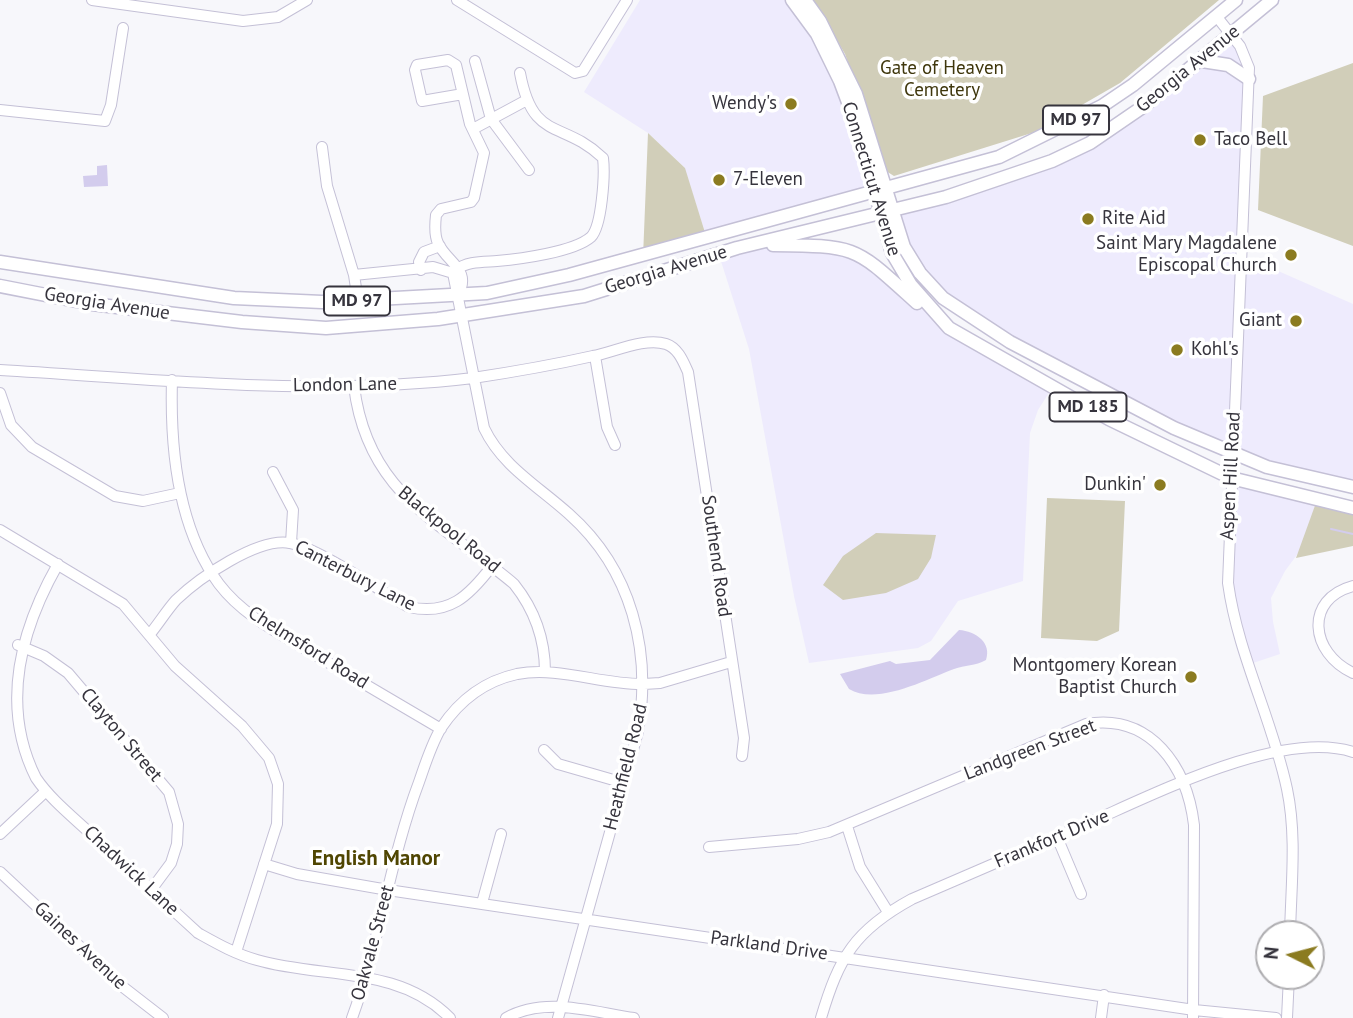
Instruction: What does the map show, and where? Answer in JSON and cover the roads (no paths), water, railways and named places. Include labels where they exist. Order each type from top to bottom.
[{"type":"main road","name":"Connecticut Avenue","points":[[792,0],[831,59],[881,190]]},
{"type":"main road","name":"Connecticut Avenue","points":[[805,0],[820,22],[856,94],[897,263],[916,292],[949,328],[1109,419],[1231,478],[1353,508]]},
{"type":"main road","name":"Georgia Avenue","points":[[0,262],[234,298],[359,301],[487,293],[569,275],[999,157],[1031,144],[1102,106],[1133,85],[1236,0]]},
{"type":"main road","name":"Georgia Avenue","points":[[0,286],[93,304],[293,327],[326,328],[463,316],[584,296],[751,245],[886,213],[991,184],[1090,143],[1202,61],[1272,0]]},
{"type":"main road","points":[[1202,61],[1228,65],[1249,79]]},
{"type":"main road","name":"Connecticut Avenue","points":[[886,213],[920,273],[957,309],[1084,383],[1232,454],[1286,473],[1353,487]]},
{"type":"main road","points":[[751,245],[824,245],[860,254],[949,328]]},
{"type":"street","points":[[92,0],[243,22],[278,17],[307,0]]},
{"type":"street","points":[[457,0],[575,73],[583,71],[627,0]]},
{"type":"street","name":"Aspen Hill Road","points":[[1217,17],[1245,56],[1249,79],[1228,583],[1241,649],[1253,672],[1278,753],[1293,830],[1290,920]]},
{"type":"street","points":[[0,110],[105,121],[111,105],[123,28]]},
{"type":"street","points":[[456,270],[442,248],[435,229],[437,210],[471,202],[477,188],[484,153],[472,129],[463,94],[454,62],[448,60],[417,65],[415,70],[422,101],[463,94]]},
{"type":"street","points":[[475,61],[491,119],[529,170]]},
{"type":"street","points":[[354,275],[433,267],[456,270],[550,252],[589,239],[595,231],[600,213],[603,158],[532,115],[525,102],[520,74]]},
{"type":"street","points":[[472,129],[525,102]]},
{"type":"street","points":[[321,147],[330,200],[354,275],[359,301]]},
{"type":"street","points":[[433,267],[442,248]]},
{"type":"street","points":[[421,270],[419,262],[424,251],[442,248]]},
{"type":"street","name":"Heathfield Road","points":[[456,270],[454,288],[463,316],[484,428],[492,446],[503,460],[571,515],[597,543],[615,571],[632,610],[642,648],[644,684],[638,732],[558,1018]]},
{"type":"street","name":"London Lane","points":[[0,370],[172,380],[354,386],[474,377],[595,356],[649,343],[665,344],[682,358]]},
{"type":"street","points":[[595,356],[607,427],[615,445]]},
{"type":"street","name":"Southend Road","points":[[682,358],[690,383],[744,738],[742,756]]},
{"type":"street","name":"Chelmsford Road","points":[[172,380],[173,447],[180,493],[193,533],[212,572],[235,602],[260,621],[441,729]]},
{"type":"street","name":"Blackpool Road","points":[[354,386],[362,431],[374,459],[390,481],[410,501],[492,566],[527,600],[541,640],[545,672]]},
{"type":"street","points":[[0,393],[11,425],[32,447],[115,496],[144,501],[180,493]]},
{"type":"street","points":[[273,472],[293,510],[291,543]]},
{"type":"street","points":[[0,530],[123,604],[175,666],[242,726],[269,758],[278,783],[279,808],[236,952]]},
{"type":"street","name":"Canterbury Lane","points":[[150,634],[176,600],[212,572],[259,546],[291,543],[409,607],[424,611],[447,607],[467,597],[492,566]]},
{"type":"street","name":"Chadwick Lane","points":[[58,564],[32,609],[19,645],[11,688],[14,726],[26,762],[46,792],[198,933],[258,960],[402,985],[425,996],[450,1018]]},
{"type":"street","points":[[1353,586],[1340,592],[1325,605],[1318,632],[1322,647],[1330,660],[1353,673]]},
{"type":"street","name":"Clayton Street","points":[[19,645],[44,656],[68,673],[169,792],[178,824],[177,844],[171,863],[151,890]]},
{"type":"street","name":"Oakvale Street","points":[[352,1018],[366,978],[411,804],[441,729],[460,705],[481,687],[508,676],[545,672],[644,684],[732,662]]},
{"type":"street","name":"Landgreen Street","points":[[709,847],[798,839],[847,826],[1071,730],[1104,721],[1124,724],[1143,732],[1162,749],[1185,782],[1195,825],[1193,1014]]},
{"type":"street","name":"Frankfort Drive","points":[[821,1018],[831,983],[844,957],[867,928],[888,912],[1230,764],[1278,753],[1330,747],[1353,752]]},
{"type":"street","points":[[544,750],[558,764],[624,783]]},
{"type":"street","points":[[0,834],[46,792]]},
{"type":"street","points":[[847,826],[860,867],[888,912]]},
{"type":"street","points":[[482,903],[501,834]]},
{"type":"street","points":[[1057,837],[1081,894]]},
{"type":"street","name":"Parkland Drive","points":[[264,864],[297,874],[388,890],[1104,995],[1193,1014],[1276,1018]]},
{"type":"street","name":"Gaines Avenue","points":[[0,872],[123,987],[163,1018]]},
{"type":"street","points":[[1287,1018],[1288,990]]},
{"type":"street","points":[[1101,1018],[1104,995]]},
{"type":"street","points":[[506,1018],[533,1007],[560,1007],[634,1018]]},
{"type":"waterway","points":[[1331,529],[1353,534]]},
{"type":"place","name":"Wendy's","points":[[791,104]]},
{"type":"place","name":"Taco Bell","points":[[1200,140]]},
{"type":"place","name":"7-Eleven","points":[[719,180]]},
{"type":"place","name":"Rite Aid","points":[[1088,219]]},
{"type":"place","name":"Saint Mary Magdalene Episcopal Church","points":[[1291,255]]},
{"type":"place","name":"Giant","points":[[1296,321]]},
{"type":"place","name":"Kohl's","points":[[1177,350]]},
{"type":"place","name":"Dunkin'","points":[[1160,485]]},
{"type":"place","name":"Montgomery Korean Baptist Church","points":[[1191,677]]},
{"type":"district","name":"English Manor","points":[[376,859]]},
{"type":"park label","name":"Gate of Heaven Cemetery","points":[[942,80]]}]
